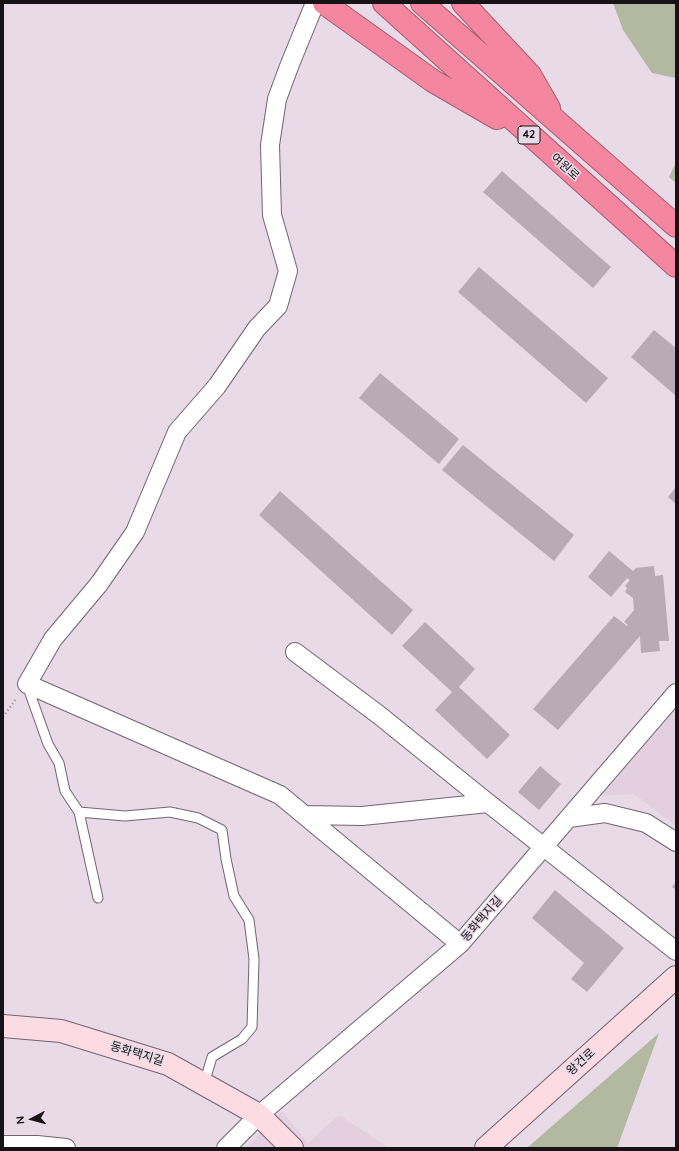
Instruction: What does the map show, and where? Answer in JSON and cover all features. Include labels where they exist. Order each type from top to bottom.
[{"type":"highway","points":[[324,3],[433,81],[536,141]]},
{"type":"highway","name":"여원로","points":[[384,3],[676,266]]},
{"type":"highway","name":"42","points":[[422,3],[676,226]]},
{"type":"highway","points":[[463,3],[530,75],[558,122]]},
{"type":"street","points":[[315,3],[277,99],[270,145],[272,215],[288,271],[278,306],[256,328],[217,386],[177,432],[135,532],[99,584],[53,639],[27,684],[280,796],[460,944]]},
{"type":"street","points":[[295,652],[379,715],[676,951]]},
{"type":"street","name":"동화택지길","points":[[226,1148],[260,1115],[460,944],[676,693]]},
{"type":"street","points":[[304,815],[362,816],[488,803]]},
{"type":"street","points":[[569,818],[605,813],[646,823],[676,842]]},
{"type":"street","name":"왕건로","points":[[486,1148],[676,977]]},
{"type":"street","name":"동화택지길","points":[[3,1026],[61,1031],[168,1064],[260,1115],[292,1148]]},
{"type":"street","points":[[3,1145],[37,1145],[66,1148]]},
{"type":"lane","points":[[27,684],[48,744],[59,763],[65,791],[79,812],[98,898]]},
{"type":"lane","points":[[79,812],[125,816],[170,812],[198,818],[222,830],[226,859],[234,896],[249,920],[254,959],[252,1027],[242,1039],[212,1057],[204,1084]]},
{"type":"path","points":[[3,717],[27,684]]},
{"type":"shaded area","points":[[676,707],[676,826],[634,794],[596,796]]},
{"type":"shaded area","points":[[282,1111],[308,1143],[339,1115],[389,1148],[247,1148]]},
{"type":"green space","points":[[613,3],[676,3],[676,78],[652,73],[623,30]]},
{"type":"green space","points":[[676,162],[676,183],[669,177]]},
{"type":"green space","points":[[659,1033],[617,1148],[528,1148],[528,1147]]},
{"type":"building","points":[[502,171],[611,267],[593,288],[483,192]]},
{"type":"building","points":[[479,267],[608,378],[586,403],[458,292]]},
{"type":"building","points":[[654,330],[676,348],[676,396],[631,357]]},
{"type":"building","points":[[380,373],[459,439],[439,464],[359,398]]},
{"type":"building","points":[[463,445],[574,535],[554,561],[442,470]]},
{"type":"building","points":[[676,487],[676,504],[668,497]]},
{"type":"building","points":[[280,491],[413,610],[392,635],[259,515]]},
{"type":"building","points":[[609,551],[633,571],[636,568],[654,566],[655,576],[663,575],[669,641],[659,641],[660,651],[641,653],[640,636],[558,730],[533,709],[614,616],[627,626],[628,625],[624,622],[634,610],[633,598],[625,592],[627,588],[625,586],[630,580],[627,578],[611,597],[588,577]]},
{"type":"building","points":[[425,622],[475,669],[459,687],[510,735],[487,759],[435,710],[452,692],[402,646]]},
{"type":"building","points":[[540,766],[561,784],[539,810],[518,792]]},
{"type":"building","points":[[676,882],[676,890],[672,887]]},
{"type":"building","points":[[555,890],[624,948],[587,992],[571,979],[584,963],[532,918]]}]
